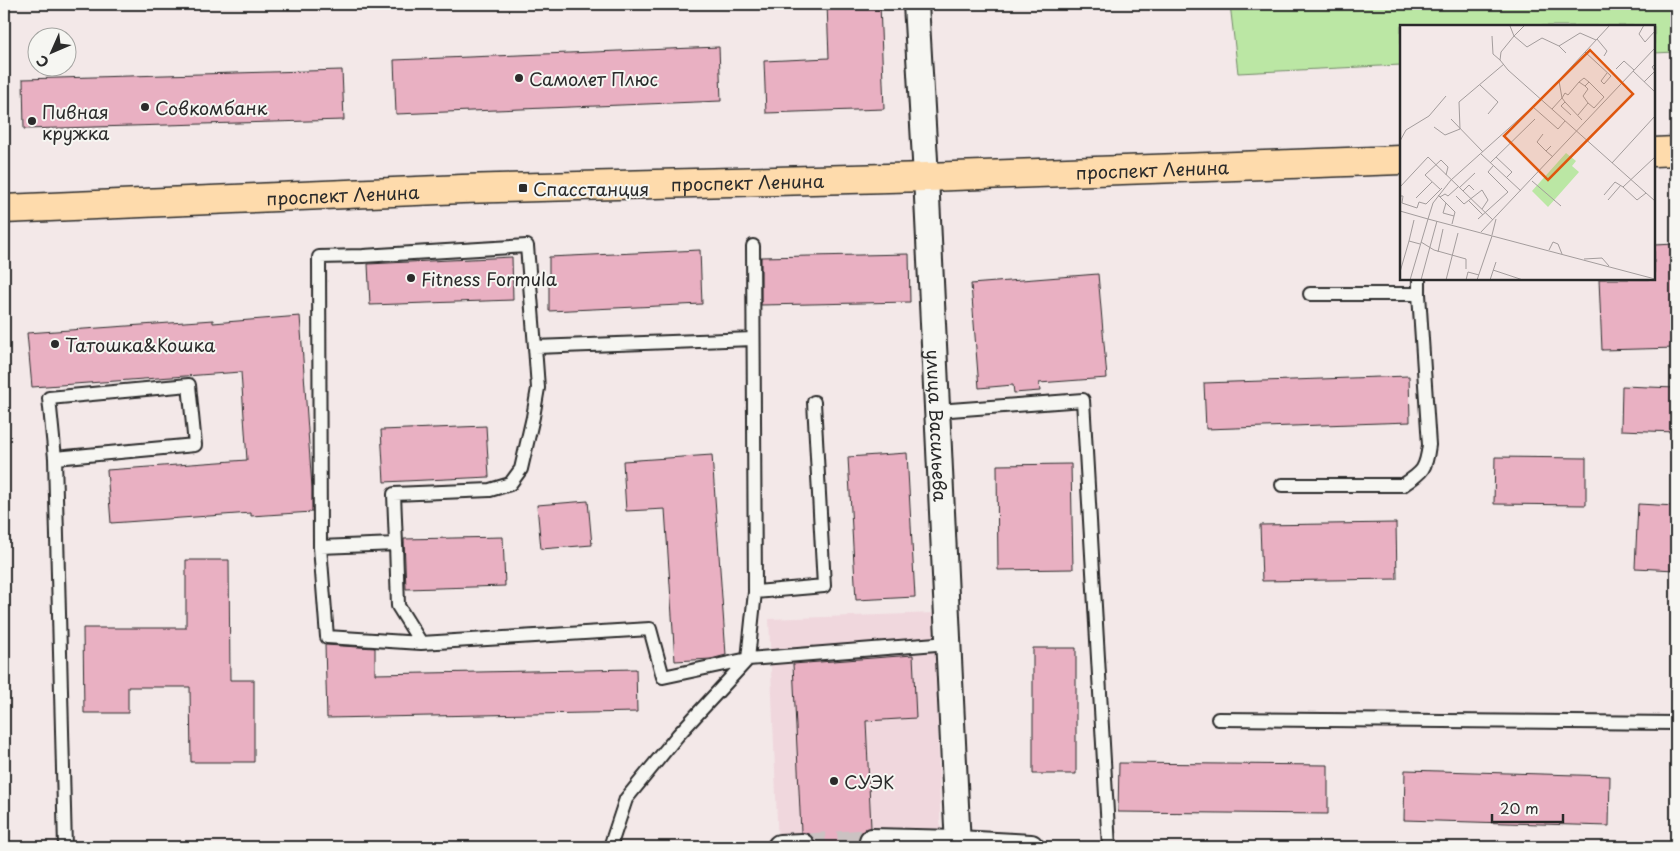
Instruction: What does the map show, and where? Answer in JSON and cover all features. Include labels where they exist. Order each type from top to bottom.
[{"type":"main road","points":[[1655,152],[1676,151]]},
{"type":"main road","name":"проспект Ленина","points":[[4,209],[462,189],[926,177],[1400,160]]},
{"type":"street","name":"улица Васильева","points":[[916,4],[938,411],[958,845]]},
{"type":"street","points":[[872,841],[1031,847]]},
{"type":"lane","points":[[421,643],[398,606],[394,494],[490,490],[510,484],[521,469],[538,388],[527,246],[319,257],[320,547],[327,637],[421,643],[650,629],[663,677],[748,659],[948,642]]},
{"type":"lane","points":[[610,847],[626,799],[678,735],[748,659],[755,592],[754,246]]},
{"type":"lane","points":[[1282,485],[1403,485],[1420,474],[1427,460],[1429,445],[1419,280]]},
{"type":"lane","points":[[1310,294],[1420,294]]},
{"type":"lane","points":[[535,347],[753,340]]},
{"type":"lane","points":[[55,458],[195,445],[189,385],[49,398],[55,458],[65,847]]},
{"type":"lane","points":[[938,411],[1083,400],[1109,847]]},
{"type":"lane","points":[[755,592],[824,586],[814,402]]},
{"type":"lane","points":[[320,547],[396,544]]},
{"type":"lane","points":[[1218,719],[1676,723]]},
{"type":"shaded area","points":[[935,613],[941,847],[778,847],[769,619]]},
{"type":"green space","points":[[1230,4],[1676,4],[1676,52],[1655,53],[1655,25],[1400,25],[1400,65],[1238,73]]},
{"type":"building","points":[[827,4],[880,4],[884,109],[766,113],[764,61],[829,58]]},
{"type":"building","points":[[719,47],[721,101],[396,114],[394,60]]},
{"type":"building","points":[[342,70],[344,120],[24,129],[23,79]]},
{"type":"building","points":[[1676,244],[1676,348],[1602,350],[1599,280],[1655,280],[1655,245]]},
{"type":"building","points":[[700,250],[702,304],[549,311],[549,257]]},
{"type":"building","points":[[909,254],[910,302],[761,305],[761,257]]},
{"type":"building","points":[[512,257],[513,300],[370,305],[368,264]]},
{"type":"building","points":[[1098,274],[1107,378],[1039,383],[1040,391],[1014,393],[1013,385],[979,388],[971,284]]},
{"type":"building","points":[[300,316],[312,512],[251,516],[251,513],[111,523],[107,470],[247,460],[241,372],[32,387],[27,333],[213,320],[213,323]]},
{"type":"building","points":[[1409,376],[1410,422],[1206,429],[1204,383]]},
{"type":"building","points":[[1622,386],[1676,388],[1676,432],[1621,430]]},
{"type":"building","points":[[486,426],[489,477],[384,482],[381,430]]},
{"type":"building","points":[[907,453],[915,597],[856,600],[848,457]]},
{"type":"building","points":[[712,455],[726,655],[711,659],[675,661],[665,509],[626,511],[623,461]]},
{"type":"building","points":[[1495,457],[1586,458],[1586,505],[1494,504]]},
{"type":"building","points":[[1071,464],[1073,569],[998,570],[997,465]]},
{"type":"building","points":[[588,501],[592,545],[541,549],[537,505]]},
{"type":"building","points":[[1638,504],[1676,506],[1676,570],[1635,568]]},
{"type":"building","points":[[1396,523],[1397,579],[1262,581],[1260,525]]},
{"type":"building","points":[[503,537],[505,586],[406,589],[404,539]]},
{"type":"building","points":[[186,560],[229,560],[230,680],[254,680],[254,762],[191,762],[190,687],[128,687],[128,713],[84,713],[83,628],[186,628]]},
{"type":"building","points":[[325,645],[375,648],[375,674],[636,669],[637,712],[327,718]]},
{"type":"building","points":[[1033,648],[1076,648],[1076,774],[1033,774]]},
{"type":"building","name":"СУЭК","points":[[913,655],[916,718],[866,721],[871,828],[865,829],[860,834],[858,840],[860,847],[815,847],[813,838],[801,832],[793,664]]},
{"type":"building","points":[[1119,763],[1328,765],[1328,814],[1118,812]]},
{"type":"building","points":[[1405,770],[1610,776],[1609,826],[1404,820]]},
{"type":"tunnel","points":[[802,846],[872,841]]},
{"type":"place","name":"Самолет Плюс","points":[[519,78]]},
{"type":"place","name":"Совкомбанк","points":[[145,107]]},
{"type":"place","name":"Пивная кружка","points":[[32,121]]},
{"type":"place","name":"Спасстанция","points":[[523,188]]},
{"type":"place","name":"Fitness Formula","points":[[411,278]]},
{"type":"place","name":"Татошка&Кошка","points":[[55,344]]},
{"type":"place","name":"СУЭК","points":[[834,781]]}]
